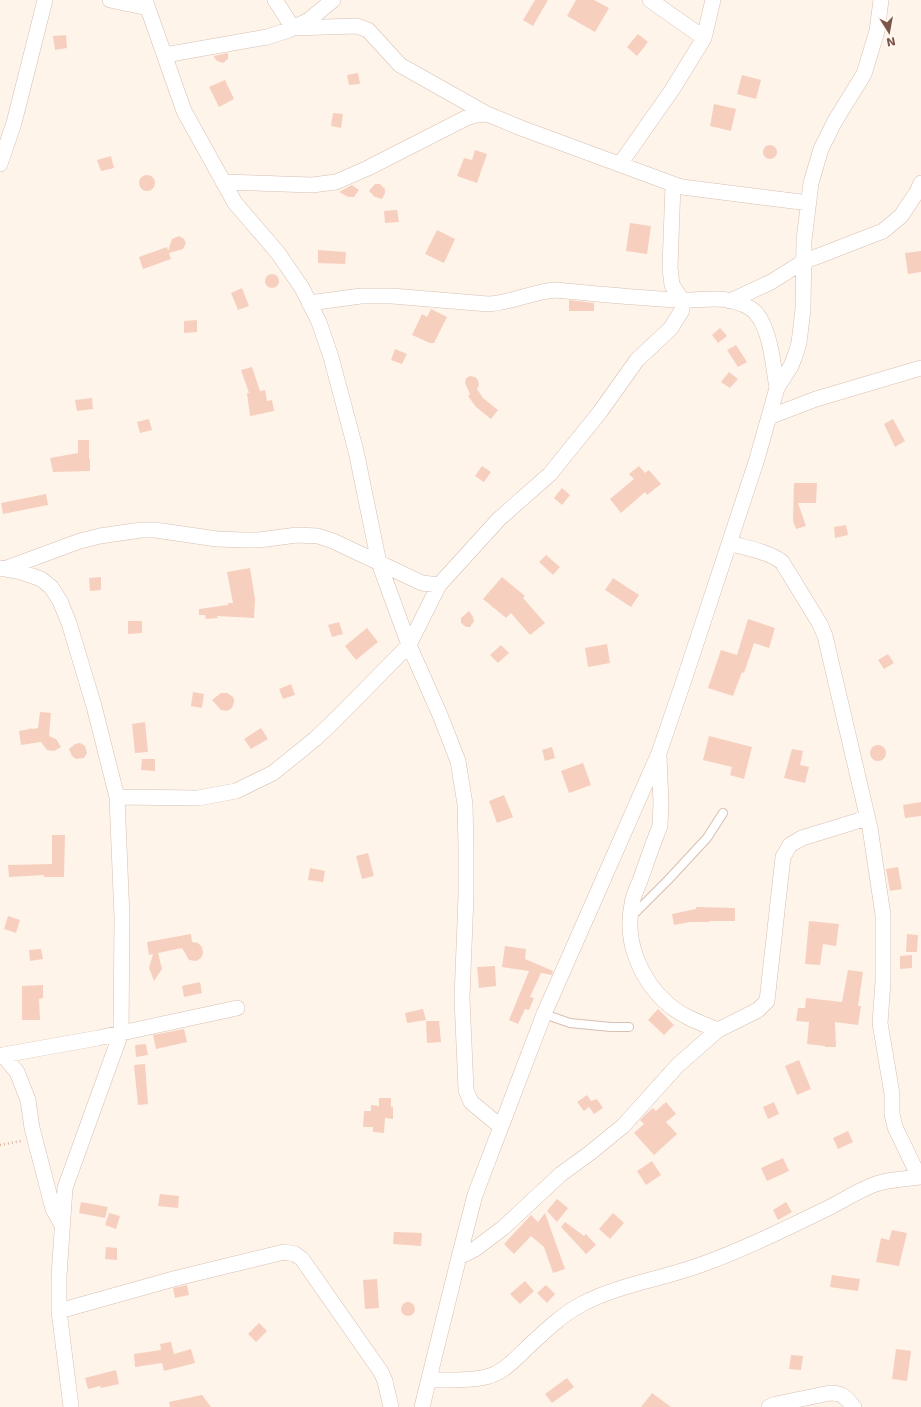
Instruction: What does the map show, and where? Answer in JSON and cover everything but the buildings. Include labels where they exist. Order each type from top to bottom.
[{"type":"street","points":[[0,164],[14,123],[45,0]]},
{"type":"street","points":[[110,0],[147,4],[184,111],[235,203],[278,253],[302,288],[319,322],[331,357],[356,451],[379,564],[409,645],[440,715],[458,761],[465,804],[466,896],[462,998],[466,1090],[471,1102],[501,1127]]},
{"type":"street","points":[[275,0],[293,28]]},
{"type":"street","points":[[165,55],[266,37],[293,28],[309,20],[333,0]]},
{"type":"street","points":[[650,0],[704,38]]},
{"type":"street","points":[[620,164],[672,90],[704,38],[713,0]]},
{"type":"street","points":[[422,1407],[475,1195],[544,1014],[659,753],[684,683],[770,417],[777,388],[791,366],[799,343],[802,309],[803,262],[812,183],[821,149],[834,121],[864,74],[877,31],[881,0]]},
{"type":"street","points":[[293,28],[362,27],[368,30],[400,65],[487,114],[673,184],[809,203]]},
{"type":"street","points":[[223,182],[312,185],[336,182],[368,168],[466,118],[487,114]]},
{"type":"street","points":[[730,301],[771,282],[803,262],[883,230],[901,216],[917,192],[921,183]]},
{"type":"street","points":[[117,797],[198,798],[236,791],[273,773],[315,739],[409,645],[439,585],[500,519],[550,474],[600,412],[637,360],[671,328],[682,310],[682,300],[672,285],[670,268],[673,184]]},
{"type":"street","points":[[310,303],[361,296],[392,296],[497,303],[542,291],[555,290],[682,300],[716,299],[730,301],[754,311],[760,319],[767,333],[777,388]]},
{"type":"street","points":[[770,417],[816,399],[921,368]]},
{"type":"street","points":[[2,568],[80,541],[100,536],[148,530],[244,540],[259,540],[297,535],[318,536],[333,541],[422,583],[439,585]]},
{"type":"street","points":[[429,1380],[463,1380],[488,1377],[502,1370],[560,1318],[581,1304],[615,1290],[668,1276],[702,1264],[772,1236],[878,1183],[920,1177],[895,1127],[892,1114],[892,1094],[880,1024],[883,982],[883,915],[867,818],[825,636],[820,624],[782,562],[775,556],[729,543]]},
{"type":"street","points":[[2,568],[21,572],[40,579],[51,587],[60,601],[69,623],[94,706],[117,797],[122,918],[121,1033],[65,1188],[62,1226],[59,1276],[59,1311],[71,1407]]},
{"type":"street","points":[[659,753],[662,803],[660,826],[632,903],[630,918],[633,951],[636,963],[652,986],[668,1005],[684,1015],[718,1030]]},
{"type":"street","points":[[459,1257],[476,1249],[503,1228],[561,1174],[623,1126],[678,1065],[718,1030],[758,1010],[767,1001],[783,857],[790,845],[802,838],[867,818]]},
{"type":"street","points":[[2,1056],[121,1033],[237,1008]]},
{"type":"street","points":[[2,1056],[17,1072],[28,1100],[35,1138],[54,1209],[62,1226]]},
{"type":"street","points":[[59,1311],[177,1278],[284,1252],[295,1254],[302,1259],[381,1372],[385,1381],[390,1407]]},
{"type":"street","points":[[769,1407],[776,1404],[830,1393],[838,1393],[844,1396],[854,1407]]},
{"type":"lane","points":[[630,918],[707,838],[722,813]]},
{"type":"lane","points":[[544,1014],[570,1023],[611,1027],[629,1027]]},
{"type":"path","points":[[0,1145],[35,1138]]}]
